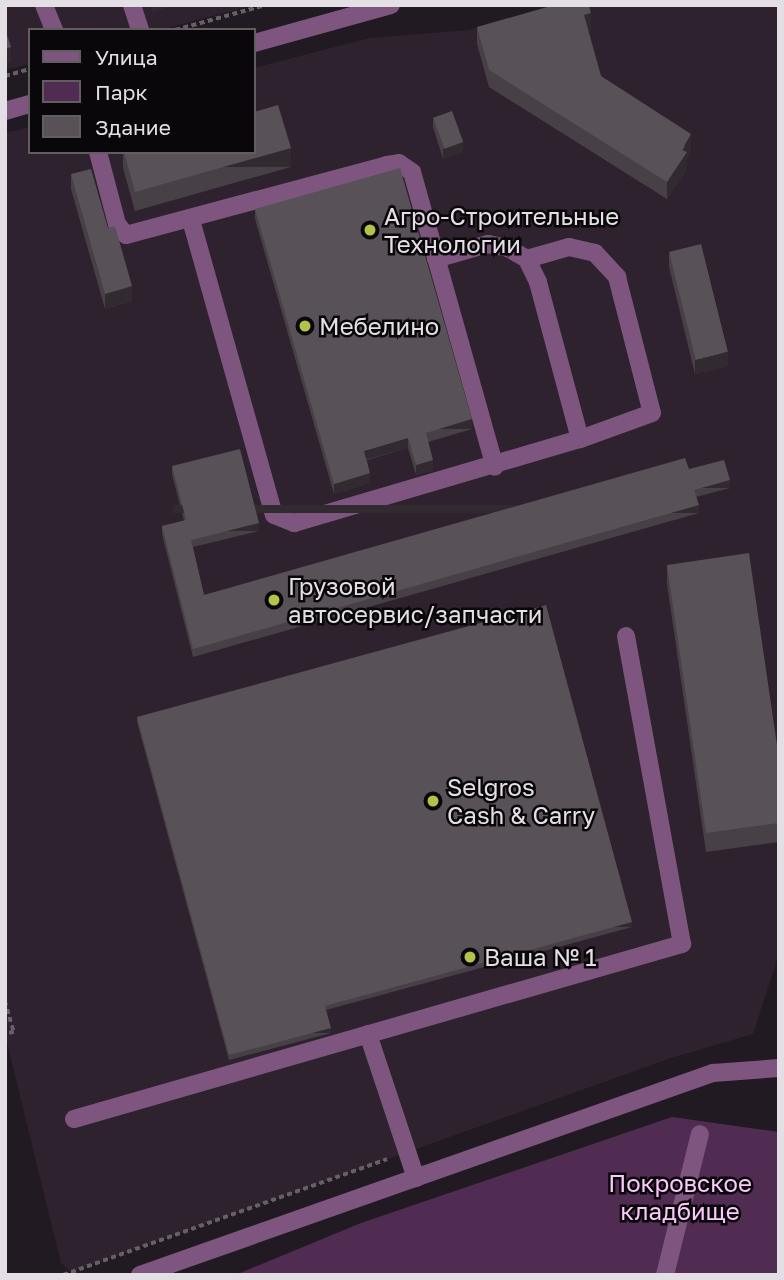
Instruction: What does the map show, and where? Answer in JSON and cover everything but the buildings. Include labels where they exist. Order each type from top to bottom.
[{"type":"street","points":[[44,5],[53,28]]},
{"type":"street","points":[[132,5],[139,28]]},
{"type":"street","points":[[256,42],[368,8],[391,5]]},
{"type":"street","points":[[5,111],[28,105]]},
{"type":"street","points":[[99,154],[117,224],[126,235],[399,163],[412,172],[495,467]]},
{"type":"street","points":[[191,220],[274,515],[281,520],[306,523],[495,467],[652,413],[617,277],[595,253],[569,247],[527,259]]},
{"type":"street","points":[[436,259],[488,244],[508,248],[527,259],[538,282],[580,439]]},
{"type":"street","points":[[74,1119],[682,944],[626,636]]},
{"type":"street","points":[[368,1034],[415,1178]]},
{"type":"street","points":[[140,1275],[713,1073],[779,1068]]},
{"type":"street","points":[[665,1275],[700,1134]]},
{"type":"path","points":[[182,28],[266,5]]},
{"type":"path","points":[[5,75],[28,69]]},
{"type":"path","points":[[5,1001],[14,1032],[5,1035]]},
{"type":"path","points":[[63,1275],[387,1159]]},
{"type":"shaded area","points":[[5,5],[254,5],[168,28],[28,28],[28,64],[5,70]]},
{"type":"shaded area","points":[[568,5],[779,5],[779,954],[753,1034],[671,1058],[71,1272],[61,1263],[5,1035],[5,133],[28,127],[28,154],[256,154],[256,67],[369,38],[469,30]]},
{"type":"green space","name":"Покровское кладбище","points":[[672,1117],[779,1132],[779,1275],[235,1275],[361,1223]]},
{"type":"place","name":"Агро-Строительные Технологии","points":[[370,230]]},
{"type":"place","name":"Мебелино","points":[[305,326]]},
{"type":"place","name":"Грузовой автосервис/запчасти","points":[[274,600]]},
{"type":"place","name":"Selgros Cash & Carry","points":[[433,801]]},
{"type":"place","name":"Ваша № 1","points":[[470,957]]}]
